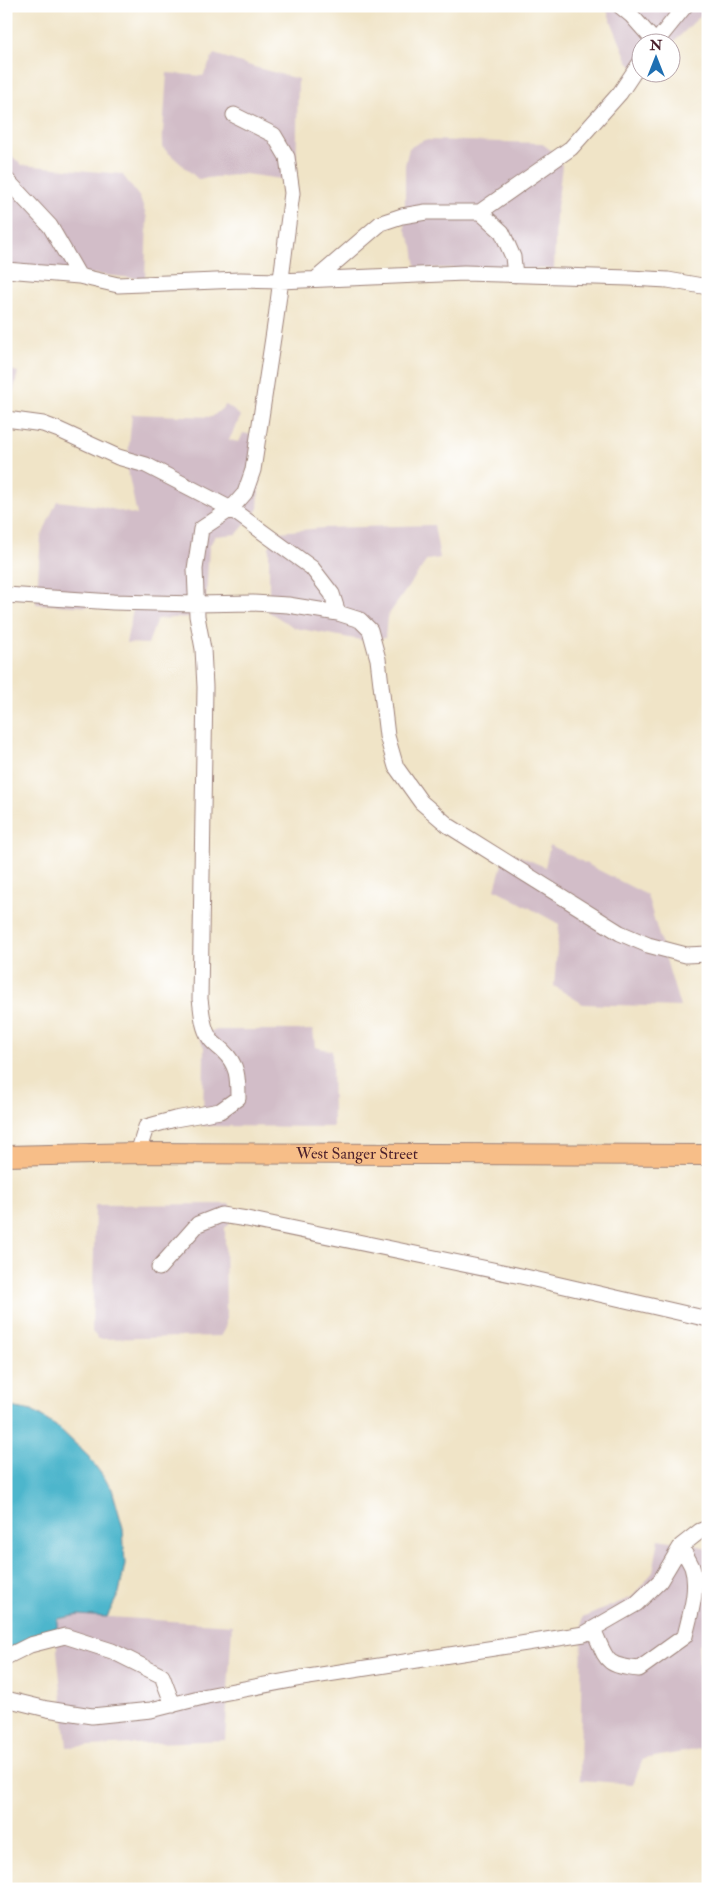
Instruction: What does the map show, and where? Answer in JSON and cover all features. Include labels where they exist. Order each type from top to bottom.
[{"type":"main road","name":"West Sanger Street","points":[[6,1156],[138,1153],[708,1155]]},
{"type":"lane","points":[[620,6],[646,32]]},
{"type":"lane","points":[[663,32],[685,6]]},
{"type":"lane","points":[[316,279],[381,224],[402,216],[426,212],[480,212],[571,148],[620,93],[632,75]]},
{"type":"lane","points":[[138,1153],[146,1127],[175,1119],[220,1111],[238,1098],[238,1081],[235,1065],[225,1052],[209,1039],[203,1023],[200,999],[205,687],[204,648],[197,616],[195,569],[201,529],[231,508],[246,493],[253,470],[292,193],[287,156],[274,134],[234,115]]},
{"type":"lane","points":[[6,179],[50,226],[79,276]]},
{"type":"lane","points":[[480,212],[502,232],[513,257],[515,274]]},
{"type":"lane","points":[[6,270],[79,276],[118,285],[464,273],[668,280],[708,287]]},
{"type":"lane","points":[[6,419],[43,424],[118,456],[146,464],[231,508],[312,568],[332,594],[338,613]]},
{"type":"lane","points":[[6,595],[113,602],[288,605],[338,613],[360,620],[370,630],[378,659],[387,736],[396,767],[421,802],[448,826],[620,933],[648,945],[686,955],[708,954]]},
{"type":"lane","points":[[159,1268],[198,1224],[221,1216],[247,1219],[512,1274],[708,1319]]},
{"type":"lane","points":[[6,1699],[47,1709],[92,1716],[151,1710],[207,1696],[302,1678],[584,1634],[636,1604],[660,1580],[681,1546],[700,1531],[708,1528]]},
{"type":"lane","points":[[593,1629],[608,1661],[620,1668],[639,1669],[686,1636],[694,1586],[692,1568],[681,1546]]},
{"type":"lane","points":[[6,1657],[30,1645],[65,1636],[112,1651],[162,1676],[173,1705]]},
{"type":"shaded area","points":[[605,6],[708,6],[682,34],[682,32],[632,32],[632,66],[628,62]]},
{"type":"shaded area","points":[[214,54],[298,79],[296,181],[245,174],[198,179],[162,147],[167,73],[203,76]]},
{"type":"shaded area","points":[[424,140],[541,143],[552,151],[562,165],[556,216],[554,269],[416,268],[413,246],[405,229],[405,165],[409,148]]},
{"type":"shaded area","points":[[6,151],[22,165],[122,174],[140,198],[147,218],[145,279],[6,266]]},
{"type":"shaded area","points":[[6,369],[18,372],[6,422]]},
{"type":"shaded area","points":[[226,405],[241,416],[229,440],[239,442],[243,433],[262,437],[258,509],[237,534],[215,536],[209,547],[205,616],[157,619],[148,644],[126,643],[133,609],[36,604],[41,537],[57,501],[99,506],[137,515],[127,467],[132,414],[212,417]]},
{"type":"shaded area","points":[[434,525],[440,558],[427,560],[387,617],[385,638],[361,640],[295,628],[269,612],[269,547],[279,532],[323,528]]},
{"type":"shaded area","points":[[550,845],[647,895],[680,1007],[583,1004],[554,986],[559,924],[495,889],[506,850],[545,867]]},
{"type":"shaded area","points":[[214,1030],[313,1030],[315,1047],[332,1051],[333,1127],[203,1126],[204,1047],[199,1037]]},
{"type":"shaded area","points":[[230,1204],[229,1224],[225,1228],[226,1324],[221,1336],[99,1339],[92,1332],[95,1205]]},
{"type":"shaded area","points":[[659,1539],[700,1546],[708,1550],[708,1642],[698,1645],[705,1748],[643,1759],[633,1784],[580,1780],[582,1618],[632,1597],[653,1572]]},
{"type":"shaded area","points":[[79,1615],[232,1625],[225,1740],[67,1747],[57,1651],[57,1620]]},
{"type":"water","points":[[6,1406],[32,1411],[59,1428],[89,1457],[112,1489],[123,1528],[125,1564],[119,1593],[107,1617],[79,1615],[57,1619],[57,1633],[6,1649]]}]
